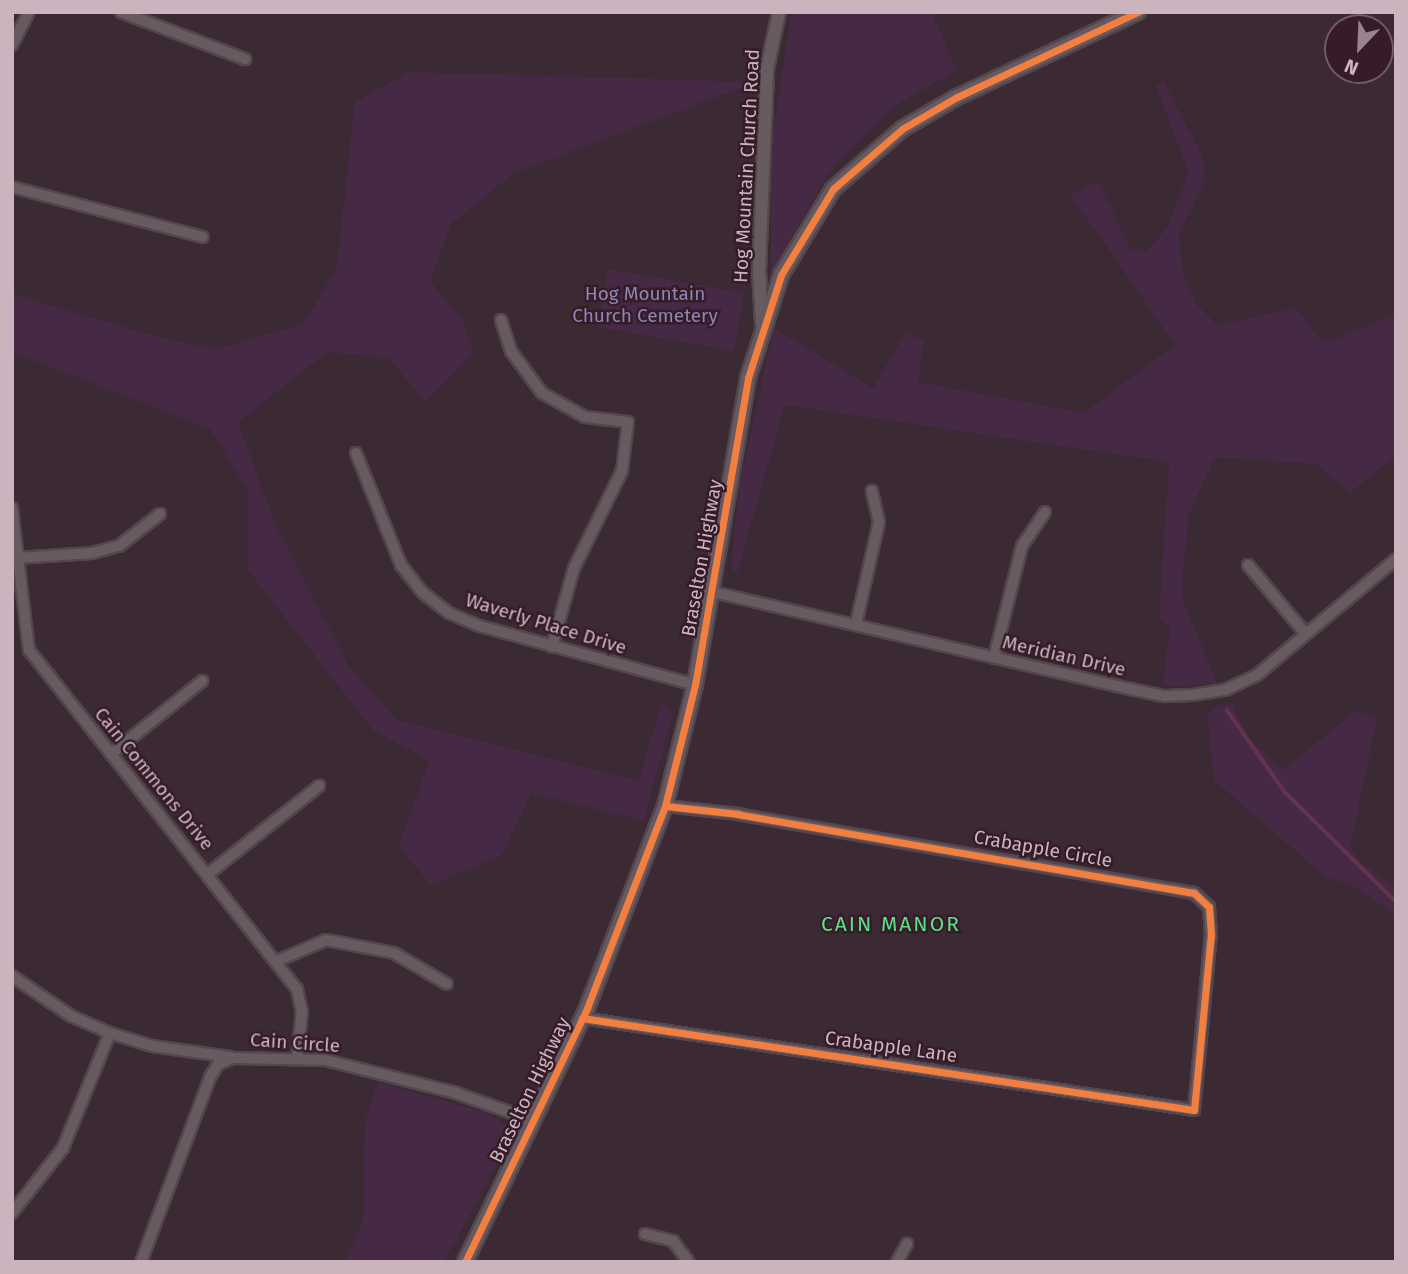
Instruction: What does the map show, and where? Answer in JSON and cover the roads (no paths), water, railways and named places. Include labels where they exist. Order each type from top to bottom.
[{"type":"main road","name":"Braselton Highway","points":[[465,1262],[582,1018],[624,920],[665,806],[695,685],[748,378],[762,323],[781,275],[833,188],[902,129],[957,97],[1138,12]]},
{"type":"street","points":[[12,45],[29,12]]},
{"type":"street","points":[[121,12],[245,59]]},
{"type":"street","name":"Hog Mountain Church Road","points":[[762,323],[759,271],[766,82],[779,12]]},
{"type":"street","points":[[12,187],[203,237]]},
{"type":"street","points":[[501,320],[512,351],[542,393],[585,416],[628,422],[622,471],[574,568],[552,647]]},
{"type":"street","name":"Waverly Place Drive","points":[[356,453],[401,565],[422,592],[449,613],[480,626],[695,685]]},
{"type":"street","points":[[856,624],[880,522],[872,491]]},
{"type":"street","name":"Cain Commons Drive","points":[[12,508],[29,650],[297,989],[302,1012],[297,1058]]},
{"type":"street","points":[[994,658],[1023,547],[1045,512]]},
{"type":"street","points":[[17,558],[92,553],[119,546],[160,514]]},
{"type":"street","name":"Meridian Drive","points":[[713,592],[1165,696],[1192,695],[1225,690],[1257,675],[1396,559]]},
{"type":"street","points":[[1248,565],[1305,634]]},
{"type":"street","points":[[111,754],[202,681]]},
{"type":"street","points":[[208,874],[319,786]]},
{"type":"street","name":"Crabapple Circle","points":[[665,806],[765,818],[1194,893],[1209,908],[1211,935],[1194,1110]]},
{"type":"street","points":[[277,961],[326,940],[394,953],[447,984]]},
{"type":"street","points":[[12,976],[71,1016],[110,1034],[152,1046],[233,1058]]},
{"type":"street","name":"Crabapple Lane","points":[[582,1018],[1194,1110]]},
{"type":"street","points":[[12,1213],[63,1148],[110,1034]]},
{"type":"street","name":"Cain Circle","points":[[141,1262],[210,1077],[218,1064],[233,1058],[297,1058],[378,1071],[532,1120]]},
{"type":"street","points":[[645,1234],[673,1241],[689,1262]]},
{"type":"street","points":[[897,1262],[907,1244]]},
{"type":"waterway","points":[[1227,710],[1285,792],[1396,902]]},
{"type":"district","name":"CAIN MANOR","points":[[891,924]]},
{"type":"park label","name":"Hog Mountain Church Cemetery","points":[[645,305]]}]
